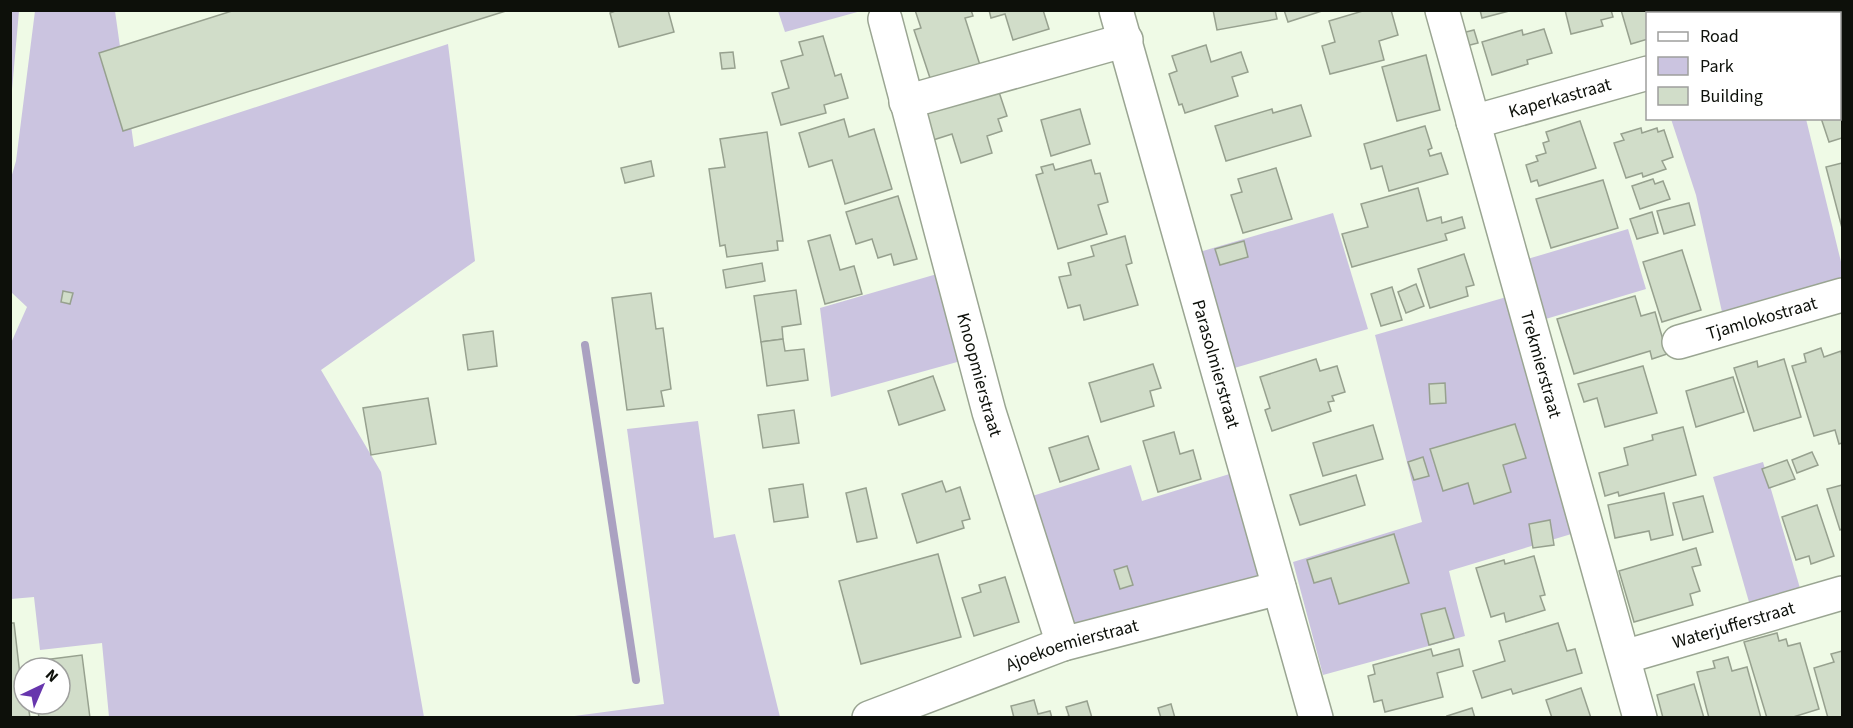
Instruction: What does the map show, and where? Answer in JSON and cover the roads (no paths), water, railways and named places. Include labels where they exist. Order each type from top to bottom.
[{"type":"street","name":"Trekmierstraat","points":[[1442,10],[1640,717]]},
{"type":"street","name":"Knoopmierstraat","points":[[885,20],[989,412],[1064,644]]},
{"type":"street","points":[[906,102],[1121,25]]},
{"type":"street","name":"Parasolmierstraat","points":[[1121,25],[1316,717]]},
{"type":"street","name":"Kaperkastraat","points":[[1473,122],[1646,72]]},
{"type":"street","name":"Tjamlokostraat","points":[[1679,342],[1842,295]]},
{"type":"street","name":"Ajoekoemierstraat","points":[[869,717],[1064,644],[1279,588]]},
{"type":"street","name":"Waterjufferstraat","points":[[1623,657],[1842,592]]},
{"type":"waterway","points":[[585,345],[636,680]]}]
